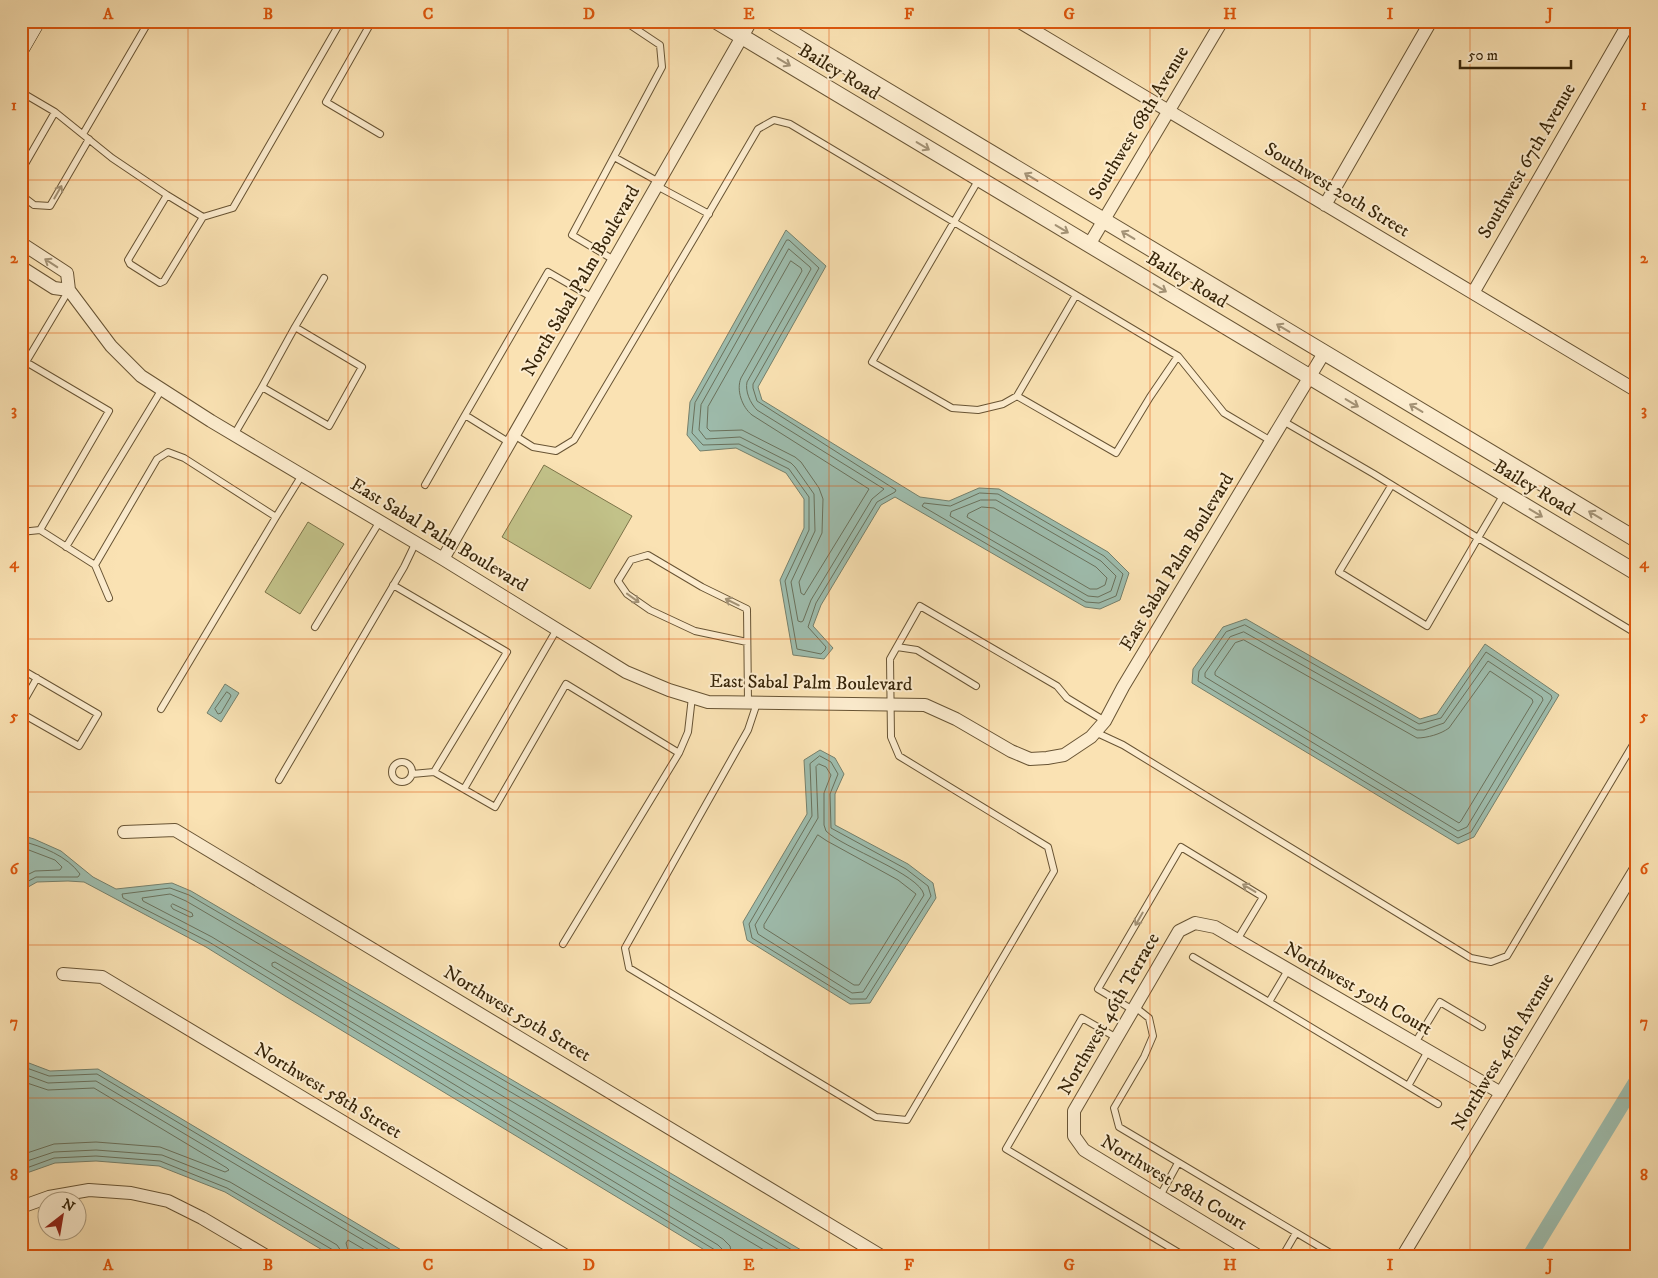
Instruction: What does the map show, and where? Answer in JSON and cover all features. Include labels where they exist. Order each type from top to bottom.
[{"type":"main road","points":[[21,47],[36,21]]},
{"type":"street","name":"Bailey Road","points":[[716,21],[1637,573]]},
{"type":"street","name":"North Sabal Palm Boulevard","points":[[443,559],[751,21]]},
{"type":"street","name":"Bailey Road","points":[[771,21],[1637,540]]},
{"type":"street","name":"Southwest 20th Street","points":[[1018,21],[1637,392]]},
{"type":"street","name":"Southwest 68th Avenue","points":[[1089,245],[1222,21]]},
{"type":"street","points":[[1325,205],[1431,21]]},
{"type":"street","name":"Southwest 67th Avenue","points":[[1473,293],[1630,21]]},
{"type":"street","name":"East Sabal Palm Boulevard","points":[[21,243],[68,273],[69,290],[111,346],[142,376],[626,672],[669,690],[708,702],[925,704],[1011,751],[1030,759],[1064,755],[1091,737],[1105,720],[1324,353]]},
{"type":"street","points":[[21,267],[54,288],[69,290]]},
{"type":"street","name":"Northwest 59th Street","points":[[124,832],[175,830],[883,1257]]},
{"type":"street","name":"Northwest 46th Avenue","points":[[1402,1257],[1637,867]]},
{"type":"street","name":"Northwest 59th Court","points":[[1195,923],[1215,927],[1501,1093]]},
{"type":"street","name":"Northwest 46th Terrace","points":[[1074,1136],[1074,1111],[1179,931],[1195,923]]},
{"type":"street","name":"Northwest 58th Street","points":[[62,974],[102,977],[568,1257]]},
{"type":"street","name":"Northwest 58th Court","points":[[1074,1136],[1084,1150],[1260,1257]]},
{"type":"street","points":[[21,1207],[49,1197],[89,1190],[131,1193],[168,1202],[202,1218],[268,1257]]},
{"type":"lane","points":[[21,195],[34,206],[50,206],[149,21]]},
{"type":"lane","points":[[167,195],[128,260],[130,264],[160,283],[164,281],[203,216],[233,208],[341,21]]},
{"type":"lane","points":[[372,21],[326,102],[380,134]]},
{"type":"lane","points":[[614,260],[572,235],[662,67],[660,45],[624,21]]},
{"type":"lane","points":[[21,92],[55,112],[112,158],[167,195],[203,216]]},
{"type":"lane","points":[[21,171],[55,112]]},
{"type":"lane","points":[[465,416],[533,447],[556,451],[574,440],[758,129],[774,120],[790,124],[1178,356],[1224,413],[1271,441]]},
{"type":"lane","points":[[614,157],[709,214]]},
{"type":"lane","points":[[979,179],[872,362],[952,408],[978,410],[1003,404],[1017,396],[1076,295]]},
{"type":"lane","points":[[425,484],[548,272],[593,298]]},
{"type":"lane","points":[[234,434],[324,278]]},
{"type":"lane","points":[[40,530],[108,411],[24,361],[69,290]]},
{"type":"lane","points":[[262,387],[329,426],[334,418],[362,367],[296,327]]},
{"type":"lane","points":[[1017,396],[1116,453],[1150,396],[1178,356]]},
{"type":"lane","points":[[66,547],[162,389]]},
{"type":"lane","points":[[1284,421],[1637,634]]},
{"type":"lane","points":[[95,565],[157,459],[168,452],[184,458],[276,517]]},
{"type":"lane","points":[[161,709],[302,475]]},
{"type":"lane","points":[[1391,486],[1339,572],[1427,626],[1504,494]]},
{"type":"lane","points":[[315,627],[380,521]]},
{"type":"lane","points":[[21,532],[40,530],[95,565],[109,598]]},
{"type":"lane","points":[[279,780],[393,585],[416,542]]},
{"type":"lane","points":[[747,642],[696,631],[650,610],[627,594],[618,581],[631,560],[648,555],[702,587],[747,609],[747,642],[752,703],[748,730],[625,948],[629,968],[876,1117],[907,1120],[1054,872],[1048,847],[899,756],[891,737],[890,659],[920,606],[1056,686],[1067,698],[1105,720]]},
{"type":"lane","points":[[393,585],[506,652],[434,772]]},
{"type":"lane","points":[[464,789],[557,629]]},
{"type":"lane","points":[[897,647],[917,650],[976,686]]},
{"type":"lane","points":[[21,669],[98,714],[79,746],[21,713]]},
{"type":"lane","points":[[21,706],[37,678]]},
{"type":"lane","points":[[412,774],[434,772],[495,807],[566,684],[679,753]]},
{"type":"lane","points":[[563,944],[679,753],[688,732],[692,697]]},
{"type":"lane","points":[[1095,732],[1124,745],[1471,958],[1492,962],[1507,956],[1637,738]]},
{"type":"lane","points":[[1237,940],[1263,897],[1181,847],[1098,989],[1149,1018],[1153,1036],[1144,1057],[1114,1108],[1120,1128],[1337,1257]]},
{"type":"lane","points":[[1193,957],[1438,1104]]},
{"type":"lane","points":[[1269,1002],[1288,970]]},
{"type":"lane","points":[[1415,1044],[1440,1002],[1482,1027]]},
{"type":"lane","points":[[1117,1038],[1082,1018],[1006,1149],[1186,1257]]},
{"type":"lane","points":[[1408,1086],[1428,1051]]},
{"type":"lane","points":[[1160,1196],[1178,1163]]},
{"type":"lane","points":[[1282,1257],[1296,1233]]},
{"type":"green space","points":[[544,465],[632,516],[590,589],[502,537]]},
{"type":"green space","points":[[308,522],[344,544],[300,614],[265,592]]},
{"type":"water","points":[[786,230],[826,266],[758,387],[762,400],[920,497],[949,501],[979,488],[999,489],[1108,552],[1129,573],[1120,600],[1100,609],[1085,607],[895,497],[881,505],[821,605],[813,626],[833,648],[824,659],[793,655],[780,580],[804,528],[804,499],[786,473],[736,448],[700,451],[687,435],[690,402]]},
{"type":"water","points":[[1246,619],[1420,719],[1437,714],[1485,644],[1559,695],[1474,837],[1458,844],[1192,683],[1193,669],[1223,627]]},
{"type":"water","points":[[225,684],[239,693],[221,722],[207,713]]},
{"type":"water","points":[[820,750],[835,758],[844,774],[835,794],[835,825],[908,864],[933,883],[936,898],[870,1003],[850,1004],[747,940],[743,922],[807,814],[804,760]]},
{"type":"water","points":[[21,835],[61,851],[93,877],[116,889],[172,883],[191,891],[813,1257],[716,1257],[206,947],[84,882],[37,882],[21,891]]},
{"type":"water","points":[[21,1060],[50,1071],[98,1069],[413,1257],[334,1257],[225,1192],[159,1166],[96,1161],[55,1163],[21,1175]]},
{"type":"waterway","points":[[1529,1257],[1637,1080]]}]
